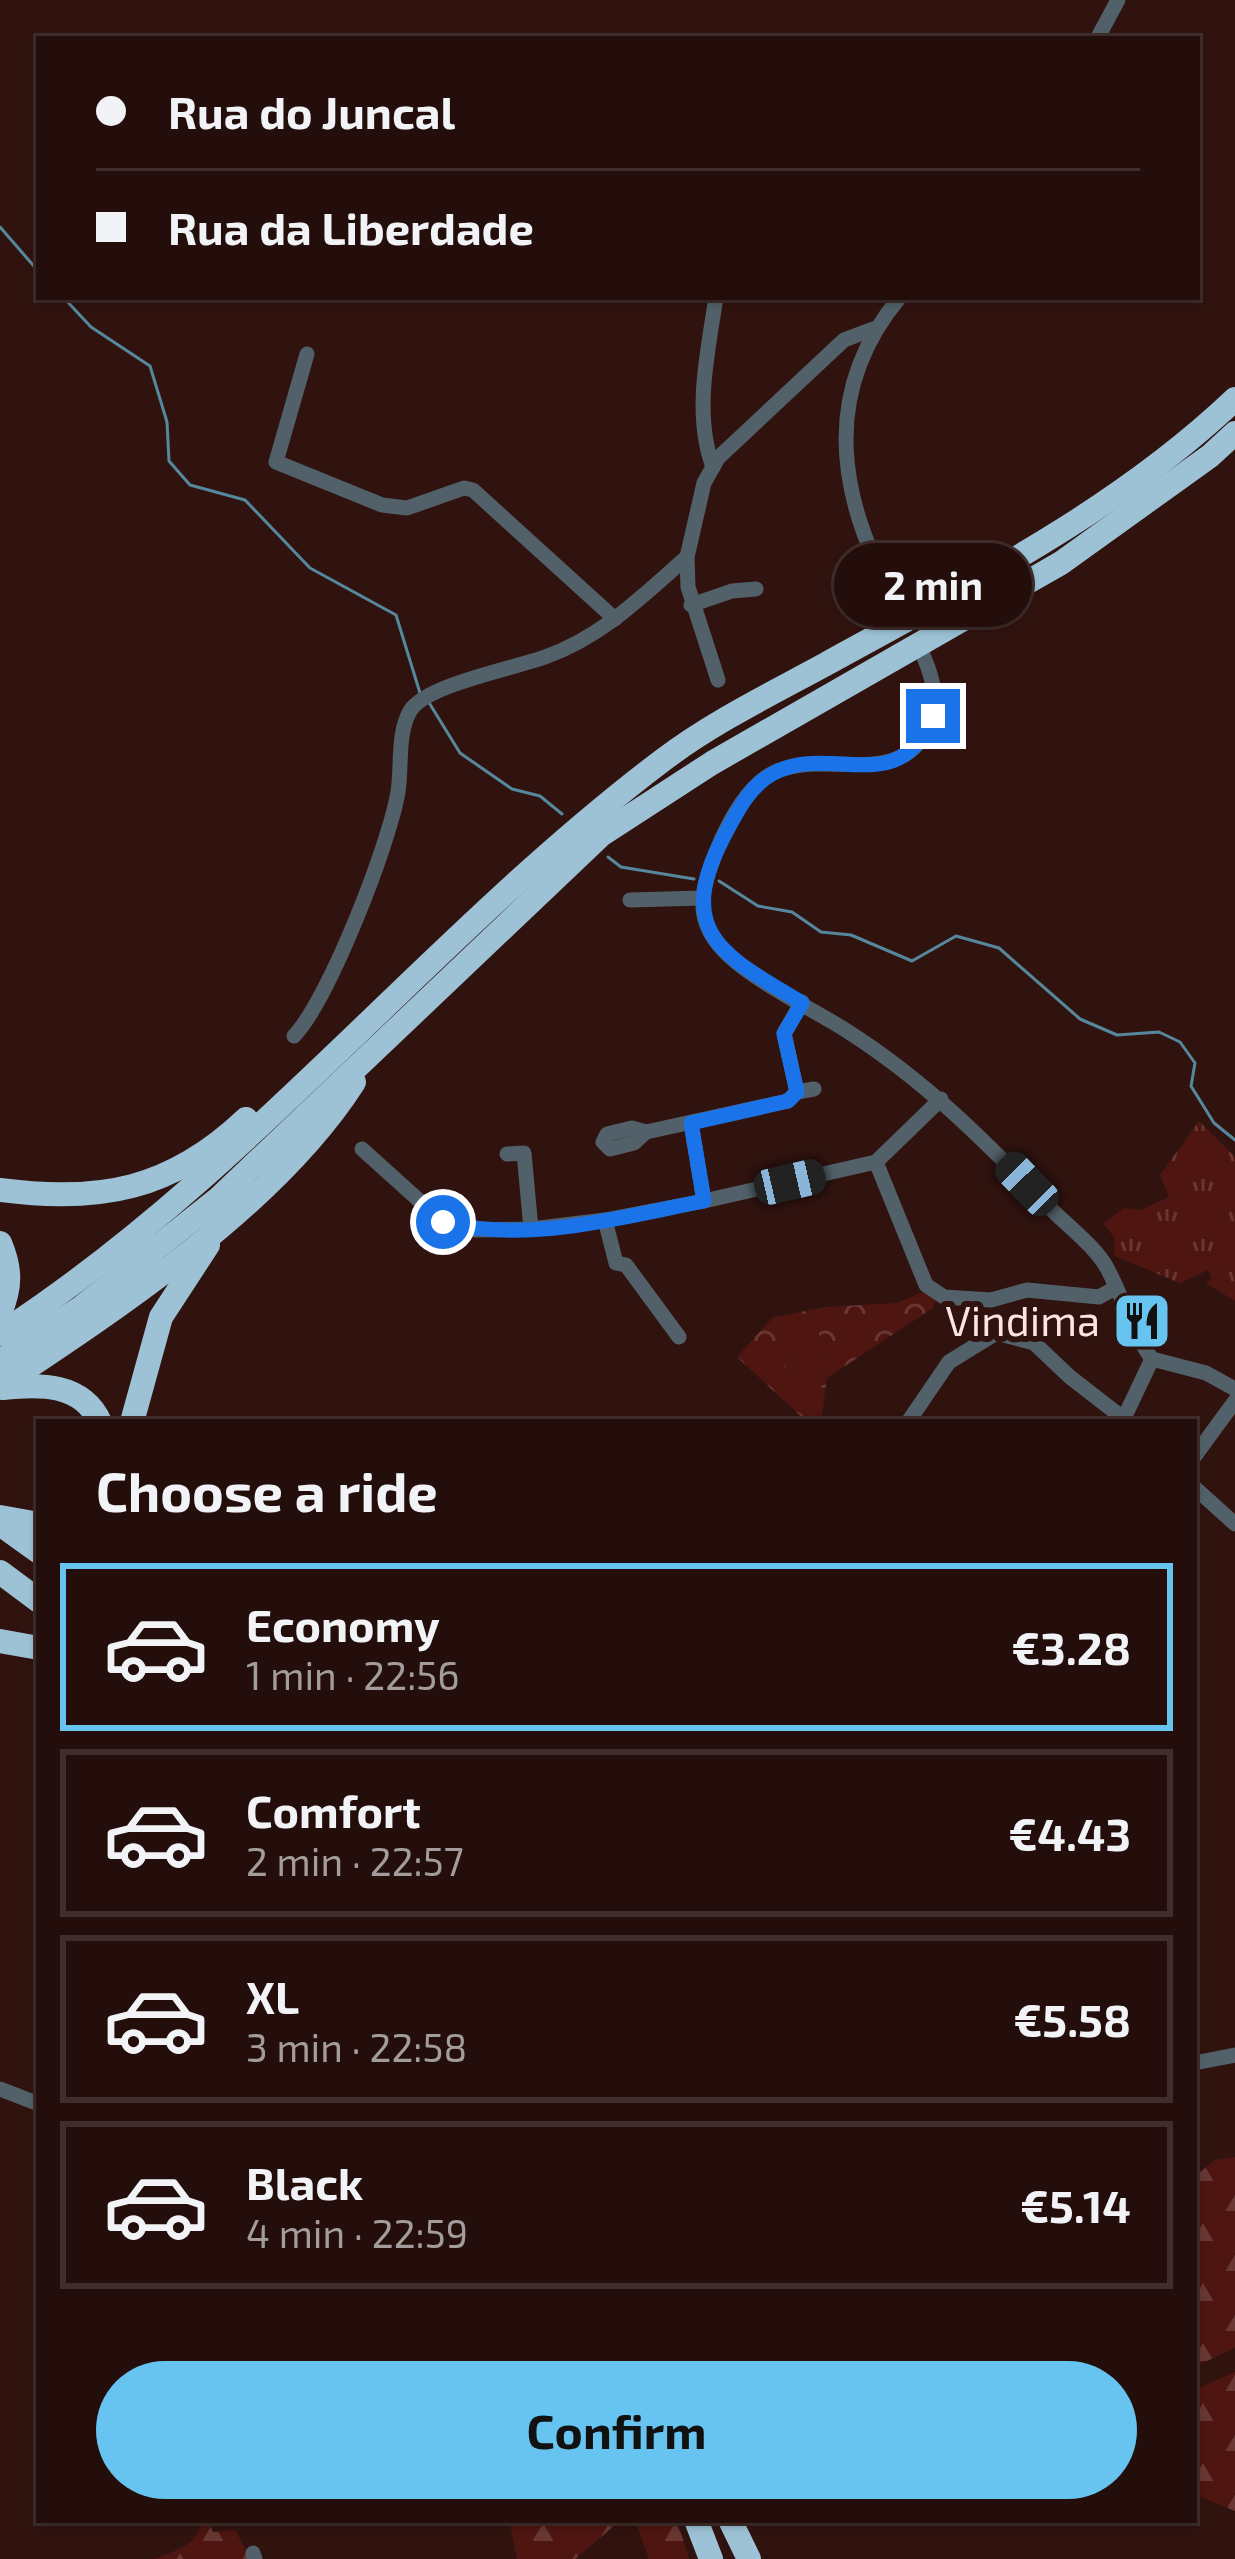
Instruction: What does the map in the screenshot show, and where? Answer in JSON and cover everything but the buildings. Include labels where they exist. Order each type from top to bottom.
[{"type":"highway","points":[[0,1334],[68,1290],[208,1176],[587,818],[695,736],[1056,537],[1194,438],[1235,399]]},
{"type":"highway","points":[[0,1360],[82,1307],[218,1199],[601,835],[712,763],[1061,563],[1235,433]]},
{"type":"highway","points":[[0,1190],[80,1195],[123,1191],[155,1181],[231,1133],[301,1067],[346,1043]]},
{"type":"highway","points":[[0,1387],[93,1324],[283,1172],[335,1112],[375,1050]]},
{"type":"highway","points":[[133,1419],[161,1317],[230,1216]]},
{"type":"highway","points":[[0,1243],[9,1265],[9,1291],[0,1313]]},
{"type":"highway","points":[[0,1387],[34,1384],[75,1394],[97,1419]]},
{"type":"highway","points":[[0,1521],[36,1524]]},
{"type":"highway","points":[[0,1521],[36,1550]]},
{"type":"highway","points":[[0,1544],[36,1569]]},
{"type":"highway","points":[[0,1572],[36,1599]]},
{"type":"highway","points":[[0,1641],[36,1647]]},
{"type":"highway","points":[[697,2523],[711,2559]]},
{"type":"highway","points":[[731,2523],[749,2559]]},
{"type":"street","points":[[1099,36],[1118,0]]},
{"type":"street","points":[[713,467],[704,425],[706,353],[715,300]]},
{"type":"street","points":[[897,300],[873,329],[853,384],[846,463],[856,516],[899,608]]},
{"type":"street","points":[[718,680],[691,605],[687,557],[704,483],[713,467],[844,340],[873,329]]},
{"type":"street","points":[[307,354],[276,462],[382,505],[406,508],[464,488],[473,490],[615,619]]},
{"type":"street","points":[[294,1036],[309,1020],[357,914],[393,811],[405,724],[424,697],[592,637],[687,557]]},
{"type":"street","points":[[691,605],[732,591],[756,589]]},
{"type":"street","points":[[923,655],[934,687],[933,716],[923,740],[904,757],[879,766],[800,766],[774,772],[736,812],[701,898],[710,934],[739,964],[941,1099],[1107,1267],[1129,1324],[1152,1359],[1206,1373],[1235,1389]]},
{"type":"street","points":[[630,900],[701,898]]},
{"type":"street","points":[[646,1132],[788,1101],[806,1090],[784,1034],[802,1003]]},
{"type":"street","points":[[362,1150],[443,1222],[475,1230],[531,1229],[704,1201],[875,1162],[941,1099]]},
{"type":"street","points":[[691,1123],[704,1201]]},
{"type":"street","points":[[522,1153],[531,1229]]},
{"type":"street","points":[[875,1162],[926,1285],[944,1297],[991,1300],[1027,1290],[1099,1297],[1115,1288]]},
{"type":"street","points":[[604,1220],[616,1263],[626,1265],[679,1337]]},
{"type":"street","points":[[910,1419],[949,1362],[996,1333],[1034,1343],[1125,1419]]},
{"type":"street","points":[[1126,1419],[1152,1359]]},
{"type":"street","points":[[1197,1453],[1235,1401]]},
{"type":"street","points":[[1197,1490],[1235,1524]]},
{"type":"street","points":[[1197,2062],[1235,2054]]},
{"type":"street","points":[[0,2089],[36,2103]]},
{"type":"green space","points":[[1199,1121],[1235,1157],[1235,1301],[1206,1283],[1212,1278],[1208,1270],[1180,1283],[1115,1256],[1114,1237],[1103,1223],[1124,1208],[1141,1210],[1169,1197],[1160,1175]]},
{"type":"green space","points":[[923,1292],[936,1298],[933,1308],[827,1378],[821,1419],[804,1419],[737,1357],[773,1317],[827,1307],[897,1303]]},
{"type":"green space","points":[[819,1330],[822,1400],[787,1401],[784,1331]]},
{"type":"green space","points":[[1235,2157],[1235,2348],[1197,2366],[1197,2175],[1215,2160]]},
{"type":"green space","points":[[1235,2372],[1235,2511],[1197,2495],[1197,2389]]},
{"type":"green space","points":[[202,2523],[209,2523],[213,2532],[235,2530],[251,2559],[155,2559],[191,2541]]},
{"type":"green space","points":[[510,2523],[617,2523],[575,2559],[517,2559]]},
{"type":"green space","points":[[636,2523],[678,2523],[689,2559],[649,2559]]},
{"type":"waterway","points":[[0,227],[36,269]]},
{"type":"waterway","points":[[66,300],[91,327],[150,366],[167,422],[169,461],[190,485],[245,500],[310,568],[396,615],[420,693]]},
{"type":"waterway","points":[[428,701],[460,753],[512,789],[540,796],[562,814]]},
{"type":"waterway","points":[[608,857],[621,867],[694,879]]},
{"type":"waterway","points":[[719,881],[758,906],[792,912],[821,932],[851,935],[912,961],[956,936],[999,948],[1080,1019],[1117,1035],[1159,1032],[1180,1042],[1195,1063],[1191,1086],[1214,1123],[1235,1140]]},
{"type":"place","name":"Vindima","points":[[1142,1321]]},
{"type":"route","points":[[443,1222],[475,1230],[531,1229],[704,1201],[691,1123],[788,1101],[797,1092],[784,1034],[802,1003],[739,964],[710,934],[701,898],[717,850],[736,812],[774,772],[800,766],[879,766],[904,757],[923,740],[933,716]]}]
